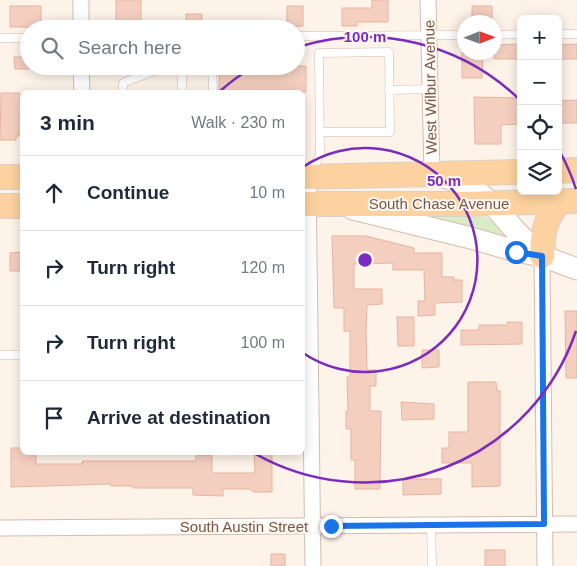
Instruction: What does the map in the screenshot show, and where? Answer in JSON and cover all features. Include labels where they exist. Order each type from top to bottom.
[{"type":"main road","points":[[562,171],[577,170]]},
{"type":"main road","name":"South Chase Avenue","points":[[305,177],[517,172]]},
{"type":"main road","points":[[0,177],[20,176]]},
{"type":"main road","name":"South Chase Avenue","points":[[314,204],[569,201]]},
{"type":"main road","points":[[542,256],[543,232],[551,210],[569,201]]},
{"type":"main road","points":[[0,206],[20,206]]},
{"type":"street","points":[[80,0],[81,20]]},
{"type":"street","name":"West Wilbur Avenue","points":[[428,0],[432,174]]},
{"type":"street","points":[[82,75],[82,90]]},
{"type":"street","points":[[432,174],[468,185],[481,193],[542,256],[545,566]]},
{"type":"street","points":[[305,177],[314,204],[307,352],[313,566]]},
{"type":"street","points":[[314,204],[471,238],[516,252],[542,256],[577,269]]},
{"type":"street","name":"South Austin Street","points":[[0,528],[577,524]]},
{"type":"lane","points":[[502,35],[517,34]]},
{"type":"lane","points":[[562,34],[577,34]]},
{"type":"lane","points":[[305,36],[457,35]]},
{"type":"lane","points":[[0,38],[20,38]]},
{"type":"lane","points":[[305,177],[320,155],[319,53],[389,52],[390,132],[320,132]]},
{"type":"lane","points":[[124,90],[124,82],[143,75]]},
{"type":"lane","points":[[182,75],[182,87]]},
{"type":"lane","points":[[212,75],[213,90]]},
{"type":"lane","points":[[389,90],[430,89]]},
{"type":"lane","points":[[0,355],[20,355]]},
{"type":"lane","points":[[431,525],[432,566]]},
{"type":"green space","points":[[427,217],[484,217],[490,219],[518,244]]},
{"type":"building","points":[[116,0],[141,0],[141,20],[116,20]]},
{"type":"building","points":[[372,0],[388,0],[388,22],[357,22],[357,26],[342,26],[342,8],[372,8]]},
{"type":"building","points":[[10,6],[41,6],[41,20],[20,20],[20,27],[10,27]]},
{"type":"building","points":[[287,6],[303,6],[303,20],[287,20]]},
{"type":"building","points":[[472,6],[492,6],[492,15],[472,15]]},
{"type":"building","points":[[186,14],[202,14],[202,20],[186,20]]},
{"type":"building","points":[[517,44],[517,59],[502,59],[502,45]]},
{"type":"building","points":[[577,44],[577,59],[562,59],[562,45]]},
{"type":"building","points":[[14,57],[20,57],[20,69],[15,69]]},
{"type":"building","points":[[462,60],[483,60],[482,78],[462,78]]},
{"type":"building","points":[[306,66],[306,92],[305,90],[219,90],[219,75],[305,75]]},
{"type":"building","points":[[1,93],[20,93],[19,136],[16,136],[16,140],[0,140]]},
{"type":"building","points":[[474,97],[517,98],[517,124],[501,125],[501,144],[475,144]]},
{"type":"building","points":[[577,100],[577,123],[562,123],[562,101]]},
{"type":"building","points":[[332,236],[366,236],[414,248],[414,253],[442,253],[442,277],[454,277],[454,280],[462,280],[462,302],[435,303],[435,315],[418,316],[418,301],[425,301],[424,270],[393,270],[393,263],[354,264],[354,289],[382,289],[382,304],[367,305],[366,331],[367,370],[376,370],[376,386],[370,386],[370,411],[381,411],[380,489],[355,489],[355,460],[351,460],[351,429],[346,429],[346,411],[348,411],[347,377],[350,377],[350,331],[344,331],[344,308],[334,308]]},
{"type":"building","points":[[20,252],[20,271],[10,271],[10,253]]},
{"type":"building","points":[[565,311],[577,311],[577,378],[566,378]]},
{"type":"building","points":[[397,317],[414,317],[414,346],[398,346]]},
{"type":"building","points":[[507,322],[522,322],[522,344],[461,345],[461,330],[479,330],[479,325],[507,325]]},
{"type":"building","points":[[422,350],[439,350],[439,367],[422,368]]},
{"type":"building","points":[[468,382],[496,382],[497,391],[500,391],[500,486],[472,487],[472,463],[442,463],[442,448],[449,448],[449,432],[468,432]]},
{"type":"building","points":[[401,402],[434,404],[434,419],[402,420]]},
{"type":"building","points":[[11,448],[20,448],[20,455],[36,455],[36,464],[82,464],[82,461],[196,461],[196,455],[212,455],[212,473],[255,473],[254,455],[272,455],[272,492],[253,492],[250,489],[223,489],[223,496],[193,495],[193,488],[133,488],[133,486],[111,486],[111,484],[11,487]]},
{"type":"building","points":[[403,479],[441,479],[441,494],[403,495]]},
{"type":"building","points":[[485,550],[505,550],[505,566],[485,566]]},
{"type":"building","points":[[271,554],[285,554],[285,566],[271,566]]},
{"type":"route","points":[[331,526],[544,524],[542,256],[516,252]]}]
